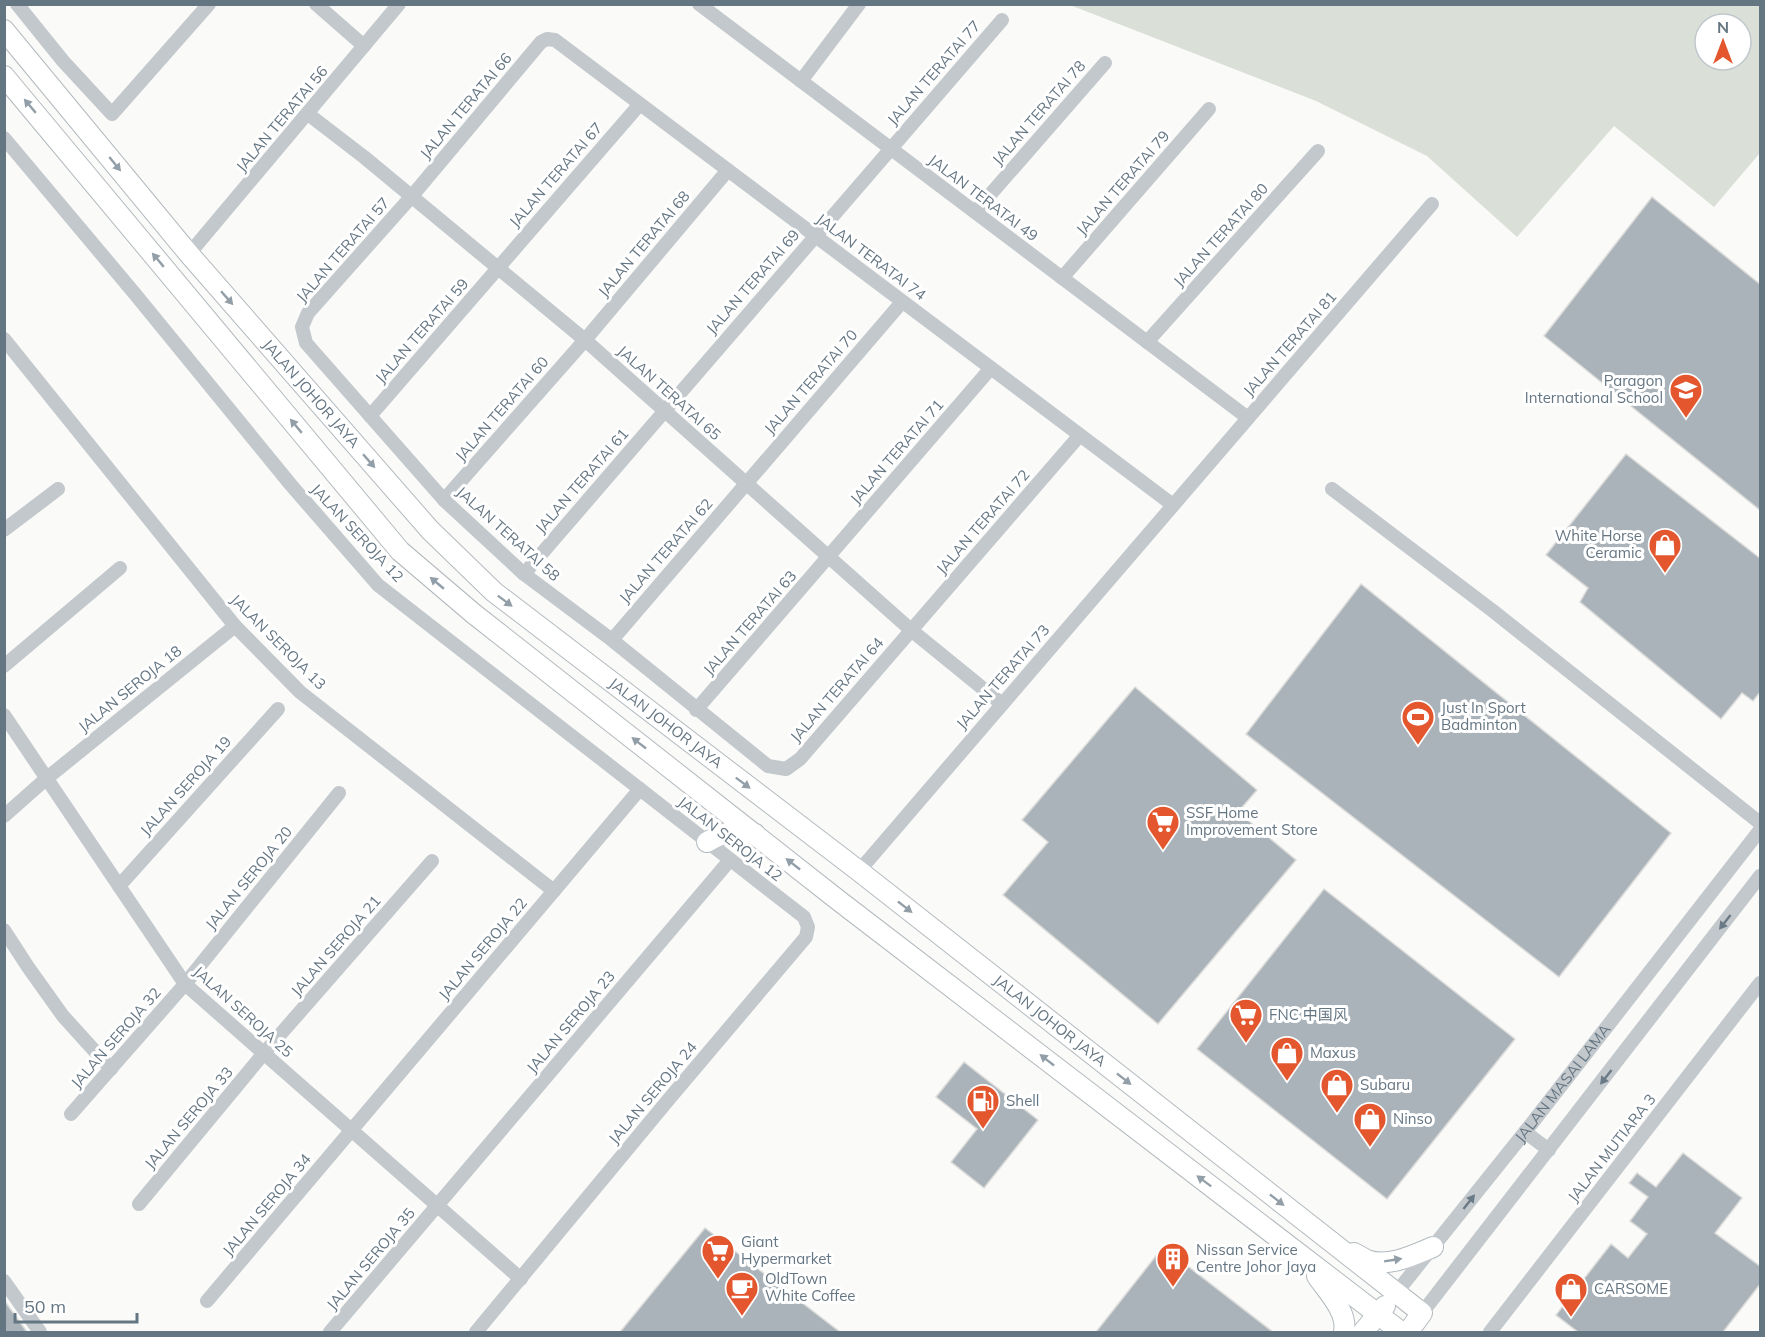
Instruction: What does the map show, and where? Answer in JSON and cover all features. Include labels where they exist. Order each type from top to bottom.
[{"type":"main road","name":"JALAN JOHOR JAYA","points":[[5,31],[11,53],[430,530],[494,592],[858,871],[1422,1313]]},
{"type":"main road","name":"JALAN JOHOR JAYA","points":[[4,76],[400,551],[474,614],[755,834],[1401,1332]]},
{"type":"main road","points":[[707,842],[720,834],[735,831],[755,834]]},
{"type":"main road","points":[[1321,1234],[1368,1261],[1385,1262],[1411,1257],[1433,1247]]},
{"type":"main road","points":[[1300,1255],[1337,1304],[1346,1326],[1344,1332]]},
{"type":"main road","name":"JALAN MASAI LAMA","points":[[1363,1332],[1396,1293]]},
{"type":"main road","name":"JALAN MASAI LAMA","points":[[1408,1332],[1422,1313]]},
{"type":"street","points":[[17,4],[63,61],[112,114],[208,4]]},
{"type":"street","points":[[316,4],[364,46]]},
{"type":"street","name":"JALAN TERATAI 56","points":[[189,254],[399,4]]},
{"type":"street","name":"JALAN TERATAI 49","points":[[699,4],[1248,418]]},
{"type":"street","points":[[801,81],[859,4]]},
{"type":"street","name":"JALAN TERATAI 77","points":[[890,149],[1002,20]]},
{"type":"street","name":"JALAN TERATAI 74","points":[[547,39],[555,40],[1173,505]]},
{"type":"street","name":"JALAN TERATAI 66","points":[[411,196],[542,42],[547,39]]},
{"type":"street","name":"JALAN TERATAI 78","points":[[975,212],[1105,63]]},
{"type":"street","name":"JALAN TERATAI 67","points":[[498,268],[640,104]]},
{"type":"street","name":"JALAN TERATAI 79","points":[[1062,278],[1209,109]]},
{"type":"street","name":"JALAN TERATAI 65","points":[[308,114],[585,340],[911,630],[1002,704]]},
{"type":"street","name":"JALAN SEROJA 12","points":[[4,138],[291,485],[378,585],[804,917],[808,927]]},
{"type":"street","name":"JALAN TERATAI 69","points":[[664,410],[890,149]]},
{"type":"street","name":"JALAN TERATAI 80","points":[[1147,342],[1318,151]]},
{"type":"street","name":"JALAN TERATAI 68","points":[[585,340],[728,171]]},
{"type":"street","name":"JALAN TERATAI 57","points":[[302,327],[308,313],[411,196]]},
{"type":"street","name":"JALAN TERATAI 81","points":[[1173,505],[1432,204]]},
{"type":"street","name":"JALAN TERATAI 59","points":[[370,416],[498,268]]},
{"type":"street","name":"JALAN TERATAI 70","points":[[746,484],[902,302]]},
{"type":"street","name":"JALAN TERATAI 58","points":[[302,327],[306,343],[444,500],[524,573],[612,640],[696,710],[768,766],[786,769]]},
{"type":"street","name":"JALAN SEROJA 13","points":[[4,339],[235,626],[300,692],[554,891]]},
{"type":"street","name":"JALAN TERATAI 60","points":[[444,500],[585,340]]},
{"type":"street","name":"JALAN TERATAI 71","points":[[828,557],[991,368]]},
{"type":"street","name":"JALAN TERATAI 61","points":[[524,573],[664,410]]},
{"type":"street","name":"JALAN TERATAI 72","points":[[911,630],[1080,435]]},
{"type":"street","name":"JALAN TERATAI 62","points":[[612,640],[746,484]]},
{"type":"street","points":[[4,530],[58,489]]},
{"type":"street","points":[[1332,489],[1493,611],[1761,823]]},
{"type":"street","name":"JALAN TERATAI 73","points":[[858,871],[1173,505]]},
{"type":"street","name":"JALAN TERATAI 63","points":[[696,710],[828,557]]},
{"type":"street","points":[[4,666],[120,568]]},
{"type":"street","name":"JALAN SEROJA 18","points":[[4,816],[47,778],[235,626]]},
{"type":"street","name":"JALAN TERATAI 64","points":[[786,769],[800,759],[911,630]]},
{"type":"street","name":"JALAN SEROJA 19","points":[[119,886],[278,709]]},
{"type":"street","name":"JALAN SEROJA 25","points":[[4,715],[185,984],[521,1280]]},
{"type":"street","name":"JALAN SEROJA 22","points":[[352,1130],[640,789]]},
{"type":"street","name":"JALAN SEROJA 20","points":[[185,984],[339,793]]},
{"type":"street","name":"JALAN MASAI LAMA","points":[[1396,1293],[1761,830]]},
{"type":"street","name":"JALAN SEROJA 23","points":[[437,1206],[730,860]]},
{"type":"street","name":"JALAN SEROJA 21","points":[[264,1053],[432,861]]},
{"type":"street","name":"JALAN MASAI LAMA","points":[[1422,1313],[1761,876]]},
{"type":"street","name":"JALAN SEROJA 24","points":[[476,1332],[806,937],[808,927]]},
{"type":"street","points":[[4,930],[63,1016],[111,1068]]},
{"type":"street","name":"JALAN MUTIARA 3","points":[[1490,1332],[1761,983]]},
{"type":"street","name":"JALAN SEROJA 32","points":[[71,1114],[185,984]]},
{"type":"street","name":"JALAN SEROJA 33","points":[[139,1204],[264,1053]]},
{"type":"street","name":"JALAN SEROJA 34","points":[[207,1302],[352,1130]]},
{"type":"street","points":[[1525,1132],[1549,1150]]},
{"type":"street","name":"JALAN SEROJA 35","points":[[330,1332],[437,1206]]},
{"type":"street","points":[[4,1281],[40,1332]]},
{"type":"shaded area","points":[[1070,5],[1760,5],[1760,153],[1714,207],[1614,126],[1517,237],[1427,156],[1316,101]]},
{"type":"building","points":[[1652,197],[1761,285],[1761,511],[1544,336]]},
{"type":"building","name":"White Horse Ceramic","points":[[1626,454],[1761,559],[1761,691],[1753,701],[1742,693],[1721,719],[1580,602],[1588,588],[1546,555]]},
{"type":"building","points":[[1361,584],[1671,833],[1559,977],[1246,734]]},
{"type":"building","name":"SSF Home Improvement Store","points":[[1135,687],[1257,790],[1238,812],[1296,860],[1158,1024],[1003,895],[1048,842],[1022,820]]},
{"type":"building","points":[[1324,889],[1515,1039],[1387,1199],[1197,1049]]},
{"type":"building","points":[[964,1062],[1038,1120],[984,1188],[951,1162],[977,1129],[936,1097]]},
{"type":"building","points":[[1683,1153],[1742,1198],[1715,1233],[1761,1267],[1761,1283],[1723,1332],[1578,1332],[1556,1315],[1611,1244],[1628,1258],[1647,1234],[1630,1221],[1648,1197],[1629,1183],[1637,1173],[1656,1187]]},
{"type":"building","name":"Giant Hypermarket","points":[[705,1228],[840,1332],[620,1332]]},
{"type":"building","name":"Nissan Service Centre Johor Jaya","points":[[1163,1247],[1273,1332],[1096,1332]]},
{"type":"building","points":[[4,1300],[27,1332],[4,1332]]},
{"type":"place","name":"Paragon International School","points":[[1686,419]]},
{"type":"place","name":"White Horse Ceramic","points":[[1665,574]]},
{"type":"place","name":"Just In Sport Badminton","points":[[1418,746]]},
{"type":"place","name":"SSF Home Improvement Store","points":[[1163,851]]},
{"type":"place","name":"FNC 中国风","points":[[1246,1044]]},
{"type":"place","name":"Maxus","points":[[1287,1082]]},
{"type":"place","name":"Subaru","points":[[1337,1114]]},
{"type":"place","name":"Shell","points":[[983,1130]]},
{"type":"place","name":"Ninso","points":[[1370,1148]]},
{"type":"place","name":"Giant Hypermarket","points":[[718,1280]]},
{"type":"place","name":"Nissan Service Centre Johor Jaya","points":[[1173,1288]]},
{"type":"place","name":"OldTown White Coffee","points":[[742,1317]]},
{"type":"place","name":"CARSOME","points":[[1571,1318]]}]
